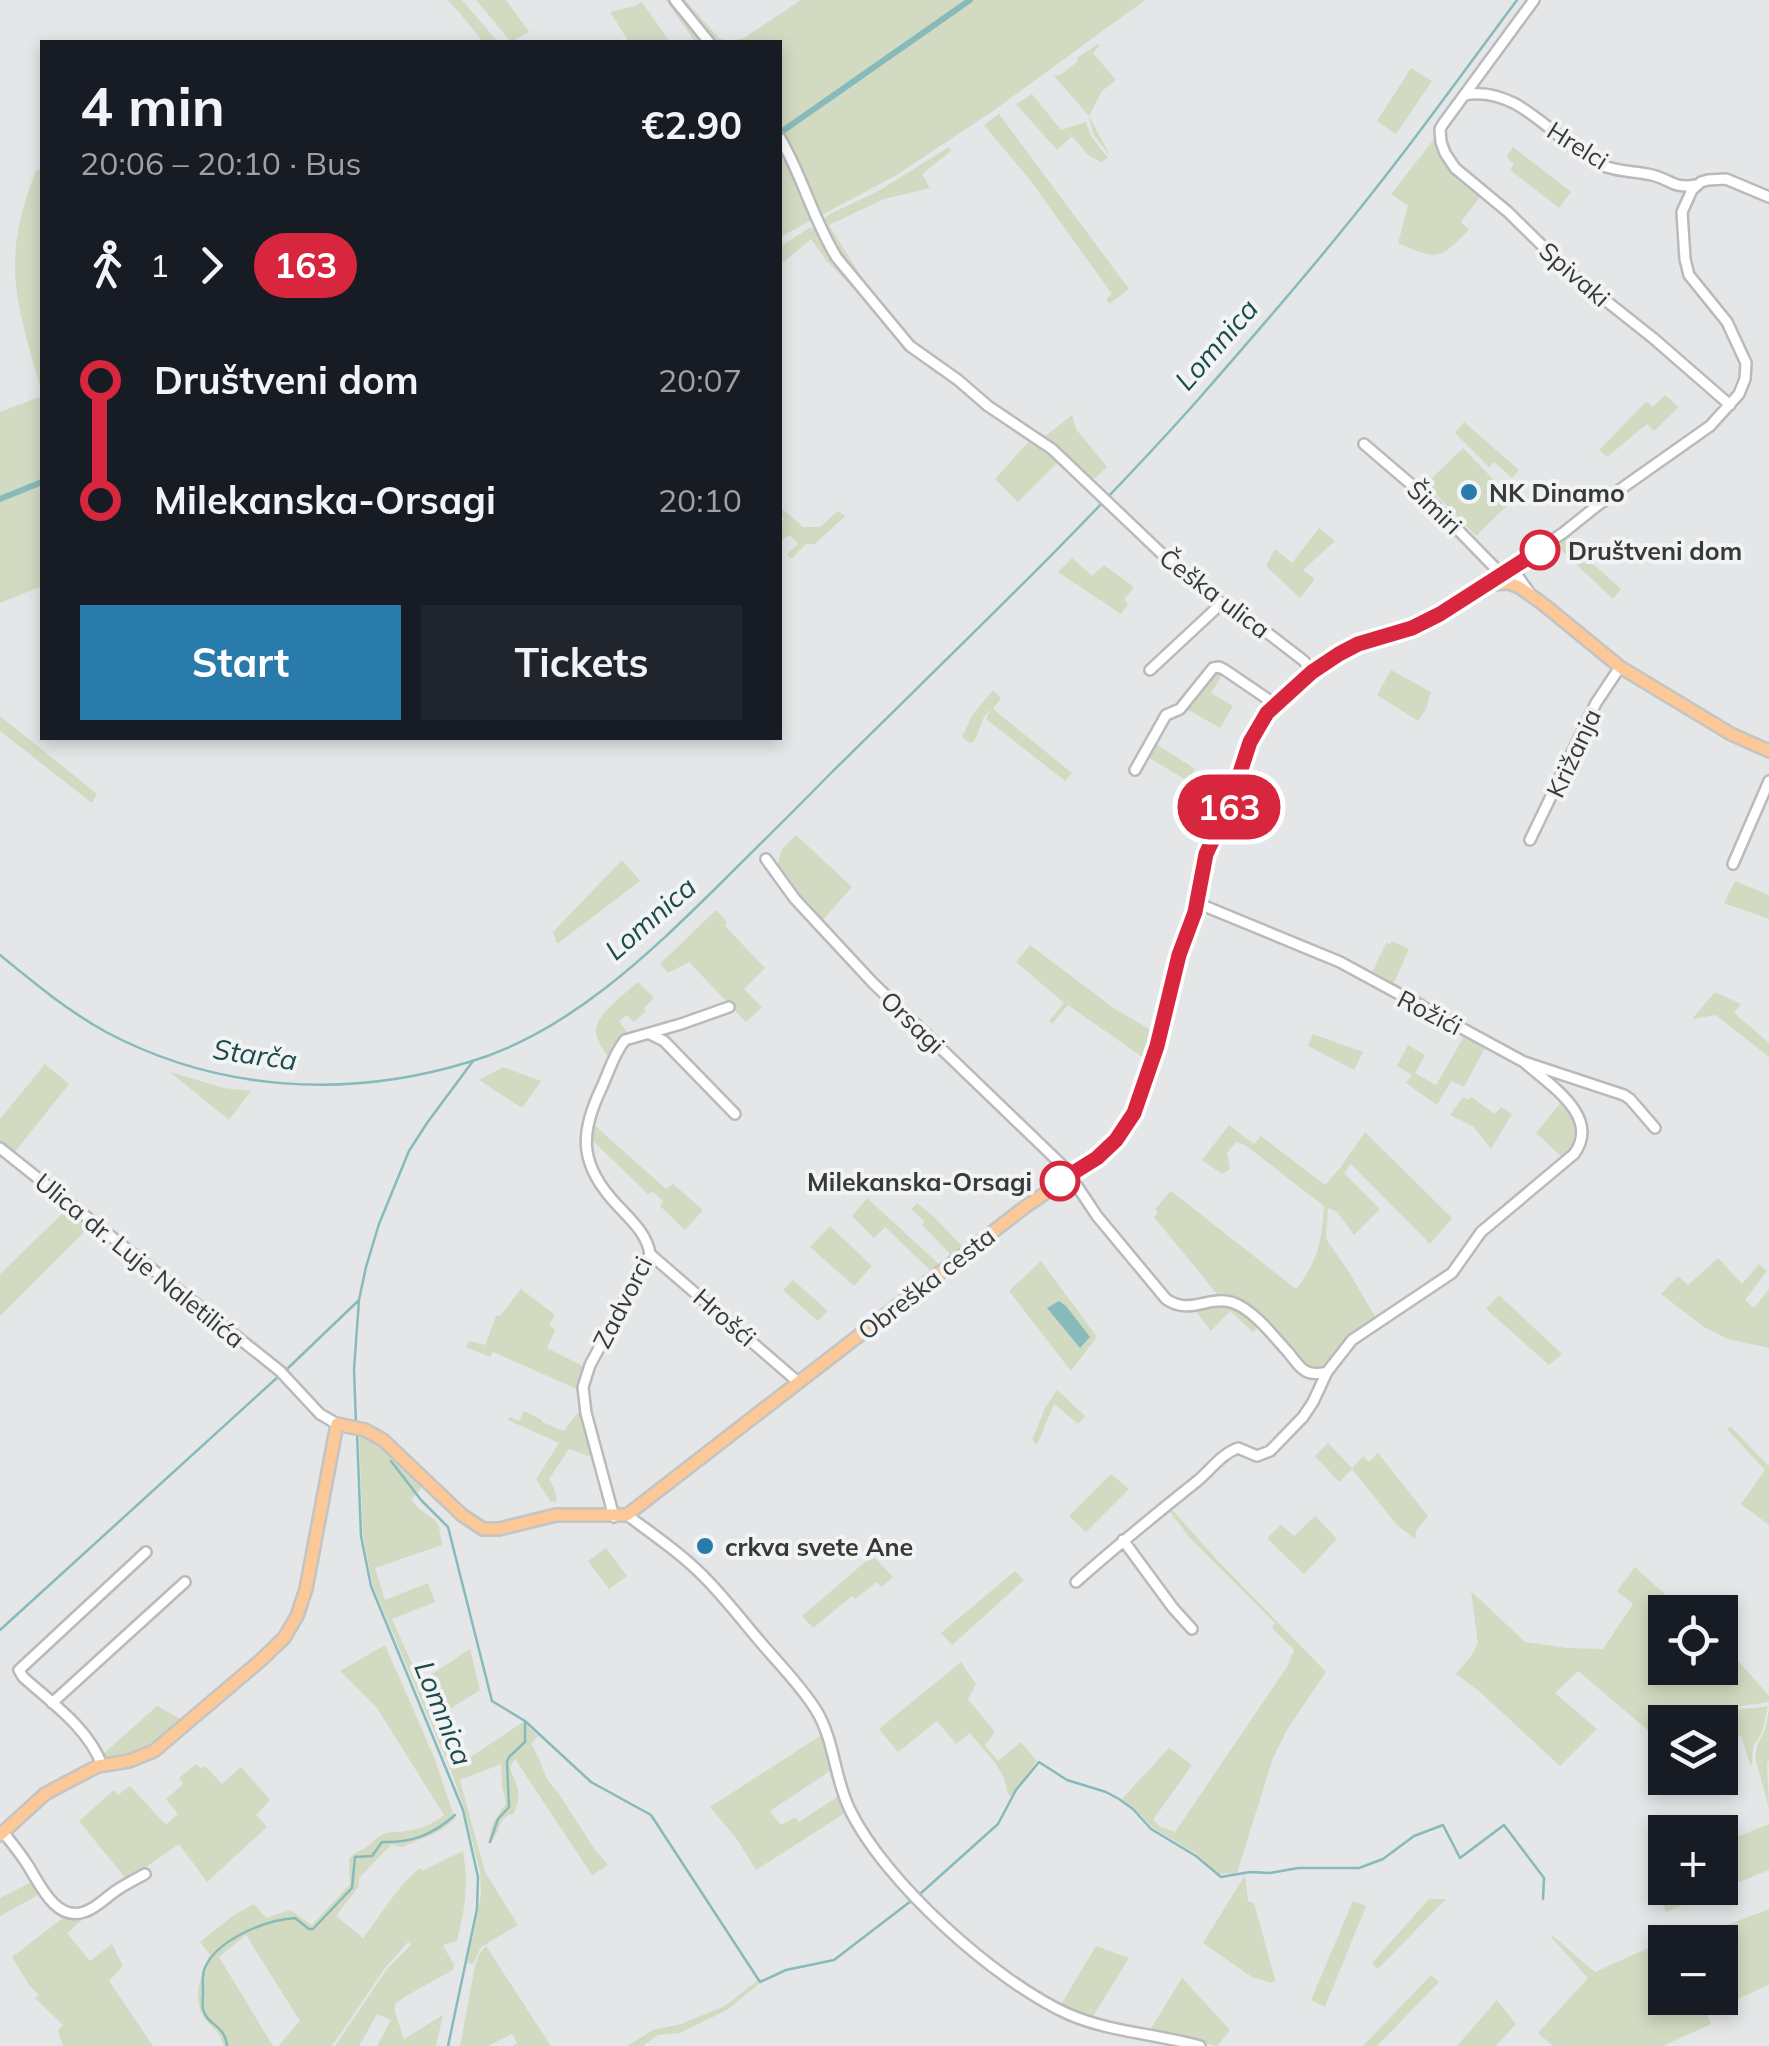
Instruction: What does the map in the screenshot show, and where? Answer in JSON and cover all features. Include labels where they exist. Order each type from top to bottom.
[{"type":"main road","points":[[1485,586],[1509,583],[1530,594],[1620,667],[1731,734],[1769,751]]},
{"type":"main road","name":"Obreška cesta","points":[[620,1516],[1122,1134],[1157,1046],[1179,955],[1197,903],[1206,854],[1262,720],[1312,672],[1348,648],[1412,628],[1485,586]]},
{"type":"main road","points":[[2,1833],[45,1794],[102,1765],[129,1761],[154,1751],[271,1651],[292,1628],[306,1589],[336,1424],[366,1430],[383,1440],[470,1522],[483,1529],[556,1515],[620,1516]]},
{"type":"street","points":[[675,0],[706,40]]},
{"type":"street","points":[[1464,95],[1534,0]]},
{"type":"street","name":"Spivaki","points":[[1464,95],[1440,129],[1445,153],[1456,168],[1508,212],[1550,255],[1730,405]]},
{"type":"street","name":"Hrelci","points":[[1464,95],[1503,98],[1597,163],[1658,177],[1677,187],[1696,185]]},
{"type":"street","name":"Češka ulica","points":[[782,142],[828,245],[898,333],[988,406],[1052,449],[1160,552],[1222,603],[1269,634],[1312,672]]},
{"type":"street","points":[[1682,212],[1696,185],[1708,180],[1726,179],[1769,196]]},
{"type":"street","points":[[1677,187],[1689,275],[1727,322],[1746,363],[1743,387],[1730,405]]},
{"type":"street","name":"Obreška cesta","points":[[1485,586],[1710,426],[1730,405]]},
{"type":"street","name":"Šimiri","points":[[1364,444],[1427,498],[1502,574]]},
{"type":"street","points":[[1512,568],[1530,594]]},
{"type":"street","points":[[1150,670],[1222,603]]},
{"type":"street","name":"Križanja","points":[[1530,840],[1596,703],[1620,667]]},
{"type":"street","points":[[1135,770],[1166,715],[1180,708],[1213,668],[1225,670],[1275,704]]},
{"type":"street","points":[[1732,864],[1769,781]]},
{"type":"street","name":"Orsagi","points":[[766,859],[795,898],[873,983],[1070,1175],[1097,1216],[1166,1300],[1181,1307],[1213,1300],[1233,1302],[1263,1324],[1303,1370]]},
{"type":"street","name":"Rožići","points":[[1197,903],[1340,962],[1524,1062],[1624,1095],[1655,1128]]},
{"type":"street","name":"Zadvorci","points":[[620,1516],[586,1413],[583,1386],[590,1365],[650,1254],[646,1239],[592,1172],[586,1145],[589,1114],[625,1040],[728,1007]]},
{"type":"street","points":[[645,1034],[659,1037],[735,1114]]},
{"type":"street","points":[[1076,1582],[1230,1450],[1238,1448],[1266,1455],[1287,1436],[1316,1396],[1327,1372],[1357,1336],[1452,1273],[1481,1232],[1578,1150],[1583,1134],[1580,1120],[1552,1086],[1524,1062]]},
{"type":"street","name":"Ulica dr. Luje Naletilića","points":[[0,1148],[282,1374],[320,1414],[336,1424]]},
{"type":"street","name":"Hrošći","points":[[650,1254],[798,1382]]},
{"type":"street","points":[[1303,1370],[1313,1374],[1327,1372]]},
{"type":"street","points":[[1303,1370],[1316,1396]]},
{"type":"street","points":[[620,1516],[674,1550],[710,1582],[804,1693],[826,1730],[844,1799],[871,1845],[926,1908],[968,1948],[1068,2014],[1200,2046]]},
{"type":"street","points":[[1123,1540],[1192,1629]]},
{"type":"street","points":[[102,1765],[80,1729],[19,1670],[146,1552]]},
{"type":"street","points":[[52,1703],[185,1582]]},
{"type":"street","points":[[2,1833],[45,1894],[74,1914],[96,1906],[145,1874]]},
{"type":"green space","points":[[447,0],[462,0],[496,40],[481,40]]},
{"type":"green space","points":[[476,0],[506,0],[529,32],[509,40]]},
{"type":"green space","points":[[666,0],[685,0],[724,40],[694,40]]},
{"type":"green space","points":[[801,0],[1145,0],[993,111],[895,176],[782,236],[782,40],[736,40]]},
{"type":"green space","points":[[642,2],[669,40],[628,40],[610,12]]},
{"type":"green space","points":[[1098,44],[1093,53],[1116,80],[1102,91],[1089,116],[1054,76],[1062,74]]},
{"type":"green space","points":[[1411,68],[1432,81],[1396,134],[1377,121]]},
{"type":"green space","points":[[1032,94],[1061,130],[1086,122],[1091,136],[1108,158],[1101,162],[1088,155],[1072,136],[1057,150],[1016,104]]},
{"type":"green space","points":[[999,114],[1129,289],[1109,304],[1106,299],[1112,294],[1030,180],[984,125]]},
{"type":"green space","points":[[1089,116],[1110,156],[1093,134]]},
{"type":"green space","points":[[1435,138],[1449,163],[1483,193],[1461,222],[1469,230],[1450,248],[1429,255],[1398,243],[1408,206],[1391,194]]},
{"type":"green space","points":[[949,147],[951,151],[922,174],[930,188],[884,199],[829,225],[880,306],[840,257],[820,222]]},
{"type":"green space","points":[[1513,147],[1571,192],[1559,208],[1510,170],[1514,164],[1506,157]]},
{"type":"green space","points":[[40,169],[40,385],[19,305],[15,256],[18,231],[36,171]]},
{"type":"green space","points":[[809,228],[816,229],[875,311],[811,239],[782,263],[782,246]]},
{"type":"green space","points":[[1665,395],[1679,407],[1654,431],[1647,424],[1607,457],[1599,450],[1643,405],[1647,402],[1653,407]]},
{"type":"green space","points":[[40,397],[40,587],[0,603],[0,412]]},
{"type":"green space","points":[[1072,415],[1076,429],[1107,467],[1091,482],[1043,438]]},
{"type":"green space","points":[[1464,422],[1519,470],[1512,478],[1494,462],[1489,467],[1455,433]]},
{"type":"green space","points":[[1031,439],[1059,461],[1018,502],[995,479]]},
{"type":"green space","name":"NK Dinamo","points":[[1463,448],[1513,500],[1476,536],[1426,484]]},
{"type":"green space","points":[[782,509],[803,527],[820,527],[838,511],[845,516],[815,544],[806,544],[791,559],[787,554],[798,544],[790,535],[782,540]]},
{"type":"green space","points":[[1319,528],[1335,541],[1303,570],[1315,579],[1300,598],[1266,566],[1275,549],[1292,563]]},
{"type":"green space","points":[[1567,537],[1621,589],[1613,599],[1557,546]]},
{"type":"green space","points":[[1072,558],[1092,576],[1104,565],[1134,587],[1124,600],[1128,604],[1121,614],[1058,572]]},
{"type":"green space","points":[[1214,670],[1224,672],[1211,693],[1233,706],[1220,728],[1185,708]]},
{"type":"green space","points":[[1391,670],[1431,692],[1418,721],[1377,695]]},
{"type":"green space","points":[[993,690],[1001,698],[993,709],[1072,773],[1065,781],[986,719],[991,708],[974,742],[962,737],[973,714]]},
{"type":"green space","points":[[0,716],[97,794],[92,803],[0,731]]},
{"type":"green space","points":[[1153,742],[1195,769],[1188,781],[1146,756]]},
{"type":"green space","points":[[796,835],[852,887],[820,923],[777,866],[782,849]]},
{"type":"green space","points":[[622,860],[640,881],[557,944],[553,932]]},
{"type":"green space","points":[[1735,881],[1769,895],[1769,919],[1724,903]]},
{"type":"green space","points":[[716,910],[727,922],[725,926],[765,968],[744,989],[762,1007],[746,1022],[689,962],[668,973],[660,964]]},
{"type":"green space","points":[[1391,941],[1409,949],[1394,983],[1426,999],[1422,1006],[1354,968],[1357,964],[1372,972],[1386,943]]},
{"type":"green space","points":[[1030,945],[1115,1009],[1156,1033],[1148,1061],[1068,1005],[1052,1024],[1049,1021],[1064,1003],[1016,962]]},
{"type":"green space","points":[[638,982],[654,998],[634,1022],[627,1015],[619,1021],[629,1035],[607,1056],[596,1026],[611,1005]]},
{"type":"green space","points":[[1715,992],[1741,1004],[1734,1013],[1769,1043],[1769,1057],[1716,1015],[1692,1019]]},
{"type":"green space","points":[[1466,1033],[1487,1044],[1464,1087],[1451,1081],[1437,1105],[1406,1083],[1412,1075],[1397,1066],[1408,1045],[1425,1055],[1415,1073],[1436,1085]]},
{"type":"green space","points":[[1313,1034],[1363,1052],[1354,1070],[1308,1046]]},
{"type":"green space","points":[[45,1064],[69,1084],[14,1153],[0,1143],[0,1119]]},
{"type":"green space","points":[[503,1067],[541,1081],[522,1108],[479,1080]]},
{"type":"green space","points":[[170,1072],[224,1088],[251,1091],[229,1120]]},
{"type":"green space","points":[[1463,1097],[1471,1097],[1495,1114],[1501,1107],[1512,1114],[1491,1149],[1473,1126],[1450,1115]]},
{"type":"green space","points":[[1563,1100],[1582,1133],[1565,1160],[1536,1133]]},
{"type":"green space","points":[[591,1122],[666,1189],[673,1184],[703,1210],[685,1230],[660,1206],[663,1201],[652,1191],[648,1194],[589,1137]]},
{"type":"green space","points":[[1229,1125],[1254,1144],[1261,1136],[1325,1185],[1365,1132],[1452,1218],[1430,1244],[1351,1164],[1344,1173],[1380,1209],[1354,1235],[1337,1212],[1328,1208],[1326,1239],[1377,1320],[1353,1334],[1327,1369],[1313,1370],[1304,1365],[1231,1298],[1217,1294],[1154,1217],[1158,1213],[1155,1209],[1171,1191],[1296,1289],[1318,1250],[1324,1206],[1245,1145],[1236,1142],[1227,1153],[1230,1169],[1222,1174],[1202,1160]]},
{"type":"green space","points":[[867,1198],[941,1266],[933,1273],[885,1227],[874,1238],[852,1216]]},
{"type":"green space","points":[[917,1203],[963,1247],[952,1256],[911,1209]]},
{"type":"green space","points":[[67,1209],[89,1227],[0,1316],[0,1274]]},
{"type":"green space","points":[[830,1226],[872,1266],[854,1286],[810,1247]]},
{"type":"green space","points":[[1718,1258],[1742,1284],[1759,1264],[1767,1271],[1745,1300],[1754,1308],[1769,1289],[1769,1348],[1728,1339],[1704,1327],[1661,1294],[1678,1276],[1688,1285]]},
{"type":"green space","points":[[1041,1261],[1097,1337],[1071,1371],[1009,1291]]},
{"type":"green space","points":[[793,1280],[828,1311],[818,1321],[783,1290]]},
{"type":"green space","points":[[521,1289],[555,1315],[549,1325],[555,1330],[547,1348],[581,1365],[577,1389],[493,1352],[490,1357],[466,1347],[469,1341],[485,1345],[496,1316]]},
{"type":"green space","points":[[1499,1295],[1562,1354],[1549,1365],[1486,1309]]},
{"type":"green space","points":[[1209,1304],[1233,1305],[1258,1327],[1253,1332],[1230,1311],[1211,1331],[1194,1309]]},
{"type":"green space","points":[[1057,1390],[1085,1416],[1078,1424],[1054,1404],[1037,1445],[1032,1440]]},
{"type":"green space","points":[[580,1410],[591,1457],[569,1449],[549,1479],[557,1501],[551,1502],[536,1479],[559,1443],[508,1420],[509,1417],[519,1421],[524,1411],[564,1431]]},
{"type":"green space","points":[[1730,1426],[1769,1466],[1769,1525],[1741,1504],[1765,1470],[1727,1429]]},
{"type":"green space","points":[[359,1434],[374,1438],[377,1446],[386,1448],[425,1484],[412,1500],[439,1527],[442,1545],[375,1568],[385,1600],[428,1583],[435,1602],[392,1619],[420,1682],[470,1649],[480,1690],[437,1717],[452,1750],[448,1753],[454,1768],[523,1722],[538,1736],[531,1744],[549,1781],[608,1865],[592,1875],[515,1759],[510,1767],[518,1794],[517,1806],[488,1843],[493,1823],[506,1803],[501,1764],[460,1780],[485,1872],[518,1925],[481,1947],[473,1964],[467,1963],[481,1895],[480,1872],[451,1771],[373,1586],[363,1536]]},
{"type":"green space","points":[[1328,1443],[1352,1468],[1363,1456],[1369,1462],[1378,1453],[1428,1516],[1416,1531],[1415,1539],[1397,1525],[1352,1469],[1339,1482],[1315,1456]]},
{"type":"green space","points":[[1111,1474],[1129,1489],[1086,1532],[1069,1516]]},
{"type":"green space","points":[[1169,1506],[1326,1672],[1273,1758],[1237,1873],[1219,1874],[1197,1854],[1153,1828],[1122,1799],[1169,1748],[1192,1765],[1153,1820],[1175,1832],[1287,1667],[1294,1650],[1272,1628],[1275,1623],[1190,1538]]},
{"type":"green space","points":[[1315,1516],[1337,1539],[1304,1574],[1267,1538],[1281,1525],[1294,1536]]},
{"type":"green space","points":[[606,1548],[627,1576],[609,1589],[588,1561]]},
{"type":"green space","points":[[875,1558],[893,1577],[882,1587],[877,1582],[855,1599],[852,1596],[813,1628],[802,1616],[865,1562]]},
{"type":"green space","points":[[1635,1567],[1665,1595],[1648,1595],[1648,1685],[1738,1685],[1738,1661],[1769,1696],[1769,1702],[1738,1707],[1648,1705],[1648,1730],[1578,1671],[1555,1693],[1597,1729],[1560,1766],[1456,1674],[1478,1644],[1471,1591],[1525,1642],[1603,1649],[1633,1604],[1617,1591]]},
{"type":"green space","points":[[1015,1571],[1024,1580],[952,1645],[941,1633]]},
{"type":"green space","points":[[385,1645],[434,1757],[455,1819],[436,1833],[403,1847],[391,1845],[359,1878],[359,1886],[336,1916],[363,1938],[411,1875],[463,1851],[466,1886],[462,1918],[457,1941],[443,1946],[454,1964],[453,1970],[395,2004],[404,2039],[443,2015],[436,2046],[377,2046],[391,2020],[377,2014],[359,2046],[335,2046],[387,1969],[411,1945],[408,1942],[385,1968],[332,2046],[278,2046],[300,2021],[246,1935],[219,1957],[273,2046],[224,2046],[199,2004],[201,1978],[210,1955],[200,1942],[254,1904],[266,1918],[290,1910],[312,1925],[350,1884],[349,1860],[353,1854],[384,1834],[421,1827],[444,1815],[377,1708],[340,1671]]},
{"type":"green space","points":[[961,1662],[976,1684],[968,1699],[995,1732],[985,1745],[998,1761],[1021,1742],[1037,1761],[1011,1797],[999,1769],[970,1733],[956,1744],[937,1721],[898,1752],[879,1729]]},
{"type":"green space","points":[[157,1706],[184,1721],[152,1749],[106,1762],[102,1755]]},
{"type":"green space","points":[[1768,1706],[1750,1765],[1741,1735],[1738,1736],[1738,1709]]},
{"type":"green space","points":[[1769,1710],[1767,1763],[1769,1809],[1755,1757]]},
{"type":"green space","points":[[823,1734],[833,1769],[770,1811],[781,1825],[795,1817],[799,1822],[840,1795],[845,1813],[756,1870],[710,1807]]},
{"type":"green space","points":[[196,1764],[201,1769],[205,1766],[222,1784],[241,1767],[270,1800],[256,1815],[267,1827],[207,1882],[179,1844],[127,1880],[79,1821],[114,1790],[118,1795],[130,1786],[166,1825],[178,1814],[166,1799],[183,1784],[179,1778]]},
{"type":"green space","points":[[1769,1824],[1769,1870],[1738,1883],[1738,1837]]},
{"type":"green space","points":[[1245,1875],[1248,1901],[1254,1903],[1275,1979],[1272,1983],[1252,1977],[1203,1943]]},
{"type":"green space","points":[[33,1881],[40,1894],[0,1916],[0,1898]]},
{"type":"green space","points":[[1429,1899],[1446,1899],[1378,1969],[1372,1963]]},
{"type":"green space","points":[[1353,1901],[1366,1906],[1325,2007],[1311,2000]]},
{"type":"green space","points":[[1663,1905],[1683,1905],[1666,1912]]},
{"type":"green space","points":[[1769,1909],[1769,1985],[1738,1999],[1738,1925],[1727,1925]]},
{"type":"green space","points":[[67,1915],[82,1920],[67,1933],[90,1961],[112,1944],[123,1966],[109,1981],[153,2046],[63,2046],[58,2031],[63,2025],[35,1998],[39,1995],[12,1957]]},
{"type":"green space","points":[[1551,1937],[1595,1972],[1648,1948],[1648,2015],[1707,2015],[1711,2024],[1663,2046],[1553,2046],[1538,2033],[1588,1978]]},
{"type":"green space","points":[[486,1946],[551,2046],[513,2046],[517,2043],[512,2034],[488,2046],[460,2046],[475,1966]]},
{"type":"green space","points":[[1096,1946],[1129,1958],[1092,2018],[1060,2006]]},
{"type":"green space","points":[[1431,1975],[1439,1982],[1377,2046],[1363,2046]]},
{"type":"green space","points":[[1182,1978],[1230,2030],[1217,2046],[1150,2030]]},
{"type":"green space","points":[[757,1981],[759,1984],[727,2010],[680,2033],[658,2035],[643,2046],[627,2046],[653,2030],[681,2024],[725,2006]]},
{"type":"green space","points":[[1497,2000],[1516,2024],[1496,2046],[1457,2046]]},
{"type":"water","points":[[1059,1301],[1090,1337],[1080,1348],[1047,1308]]},
{"type":"waterway","points":[[784,130],[970,0]]},
{"type":"waterway","name":"Lomnica","points":[[0,955],[106,1032],[149,1052],[239,1078],[331,1085],[423,1074],[469,1062],[540,1032],[605,988],[694,910],[1107,498],[1196,402],[1363,205],[1517,0]]},
{"type":"waterway","points":[[0,499],[40,483]]},
{"type":"waterway","name":"Lomnica","points":[[356,1424],[354,1370],[359,1300],[379,1224],[409,1151],[473,1061]]},
{"type":"waterway","points":[[286,1370],[359,1300]]},
{"type":"waterway","points":[[0,1630],[280,1375]]},
{"type":"waterway","name":"Lomnica","points":[[357,1432],[361,1536],[371,1586],[463,1810],[478,1877],[477,1909],[448,2046]]},
{"type":"waterway","points":[[391,1461],[448,1527],[492,1701],[525,1721],[525,1742],[507,1762],[509,1807],[498,1819],[490,1842]]},
{"type":"waterway","points":[[525,1721],[591,1782],[651,1815],[760,1982],[786,1970],[834,1960],[911,1901]]},
{"type":"waterway","points":[[920,1894],[998,1824],[1016,1790],[1039,1762],[1067,1780],[1119,1799],[1151,1829],[1196,1856],[1221,1877],[1298,1868],[1359,1868],[1383,1859],[1414,1836],[1443,1825],[1460,1858],[1504,1825],[1544,1878],[1543,1899]]},
{"type":"waterway","points":[[227,2046],[223,2033],[203,2008],[204,1970],[210,1959],[230,1941],[256,1927],[295,1918],[313,1929],[352,1888],[355,1857],[372,1856],[382,1842],[421,1836],[455,1815]]},
{"type":"bus line","name":"163","points":[[1060,1181],[1097,1158],[1126,1129],[1134,1113],[1195,912],[1206,854],[1230,803],[1250,742],[1267,713],[1312,672],[1339,654],[1440,614],[1540,550]]},
{"type":"place","name":"NK Dinamo","points":[[1469,492]]},
{"type":"place","name":"Društveni dom","points":[[1540,550]]},
{"type":"place","name":"Milekanska-Orsagi","points":[[1060,1181]]},
{"type":"place","name":"crkva svete Ane","points":[[705,1546]]},
{"type":"water label","name":"Starča","points":[[255,1054]]}]
